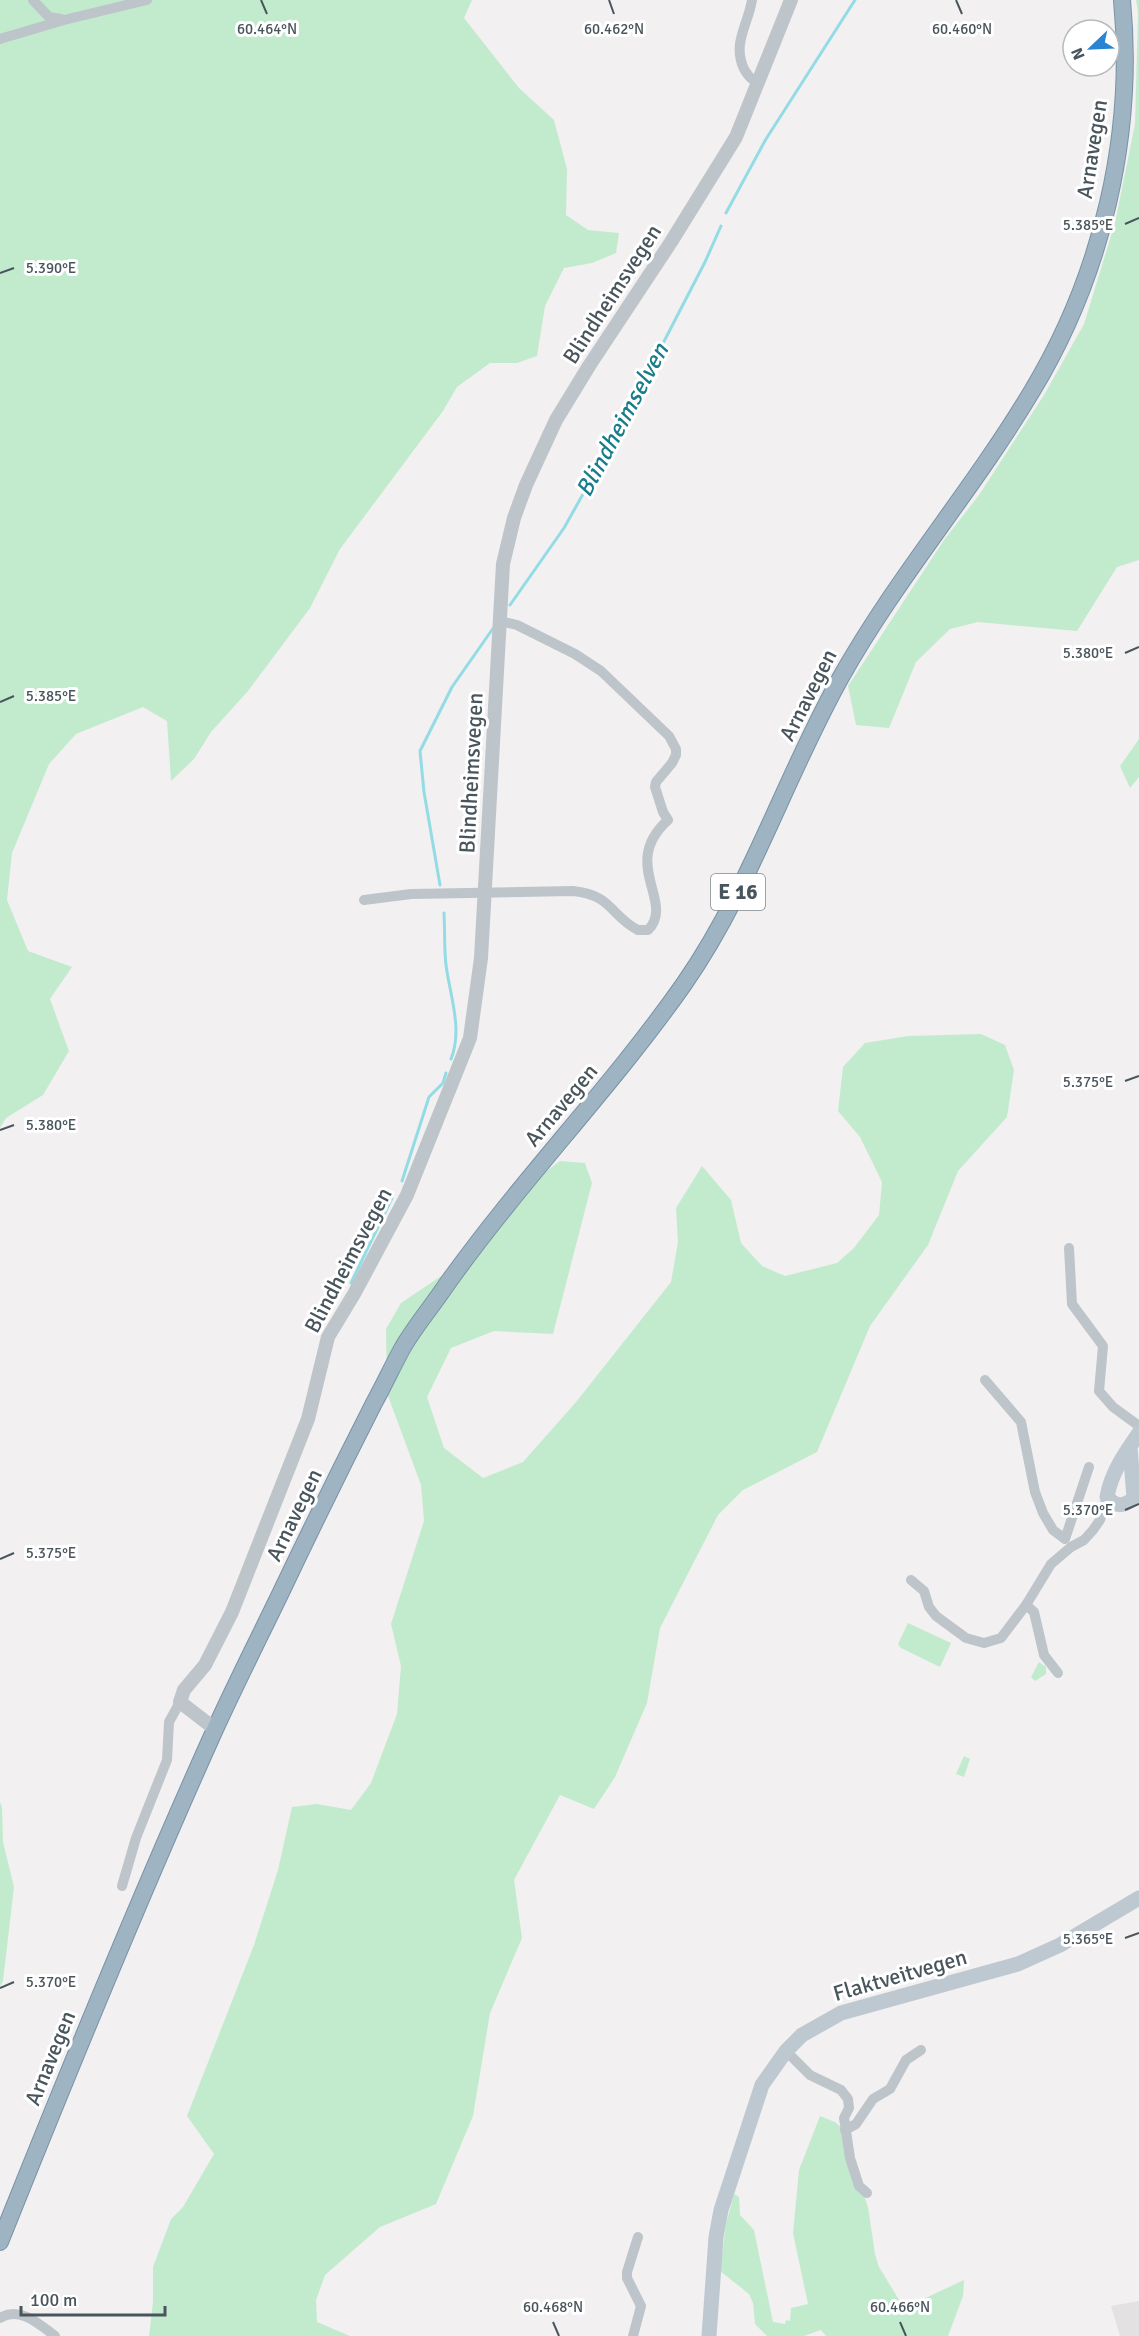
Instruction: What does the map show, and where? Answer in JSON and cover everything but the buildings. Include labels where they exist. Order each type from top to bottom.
[{"type":"highway","name":"Arnavegen","points":[[0,2242],[81,2040],[215,1729],[351,1448],[405,1344],[472,1250],[615,1076],[688,978],[735,898],[821,714],[856,651],[914,562],[1004,435],[1054,353],[1077,302],[1089,268],[1114,176],[1124,88],[1125,35],[1122,0]]},
{"type":"main road","points":[[1130,1447],[1134,1498],[1122,1506],[1111,1502],[1107,1497],[1115,1473],[1130,1447],[1139,1433]]},
{"type":"main road","name":"Flaktveitvegen","points":[[709,2336],[716,2237],[721,2210],[762,2085],[786,2051],[802,2035],[841,2013],[1018,1964],[1060,1945],[1139,1898]]},
{"type":"street","points":[[33,0],[49,17],[64,20]]},
{"type":"street","points":[[0,39],[64,20],[147,0]]},
{"type":"street","points":[[752,0],[739,49],[740,59],[746,72],[752,80],[757,82]]},
{"type":"street","name":"Blindheimsvegen","points":[[122,1886],[136,1838],[167,1760],[170,1722],[188,1684],[205,1665],[232,1612],[308,1419],[328,1337],[354,1294],[407,1195],[470,1038],[482,958],[503,564],[522,496],[556,420],[728,152],[743,122],[791,0]]},
{"type":"street","points":[[364,900],[411,894],[583,892],[603,900],[633,928],[648,930],[654,921],[656,912],[648,874],[647,855],[654,836],[668,820],[655,787],[656,782],[676,755],[674,743],[601,671],[575,654],[517,625],[500,621]]},
{"type":"street","points":[[1069,1248],[1072,1304],[1103,1346],[1099,1391],[1113,1407],[1139,1426]]},
{"type":"street","points":[[985,1380],[1021,1422],[1035,1492],[1043,1513],[1053,1530],[1068,1543]]},
{"type":"street","points":[[911,1580],[924,1591],[929,1607],[947,1626],[966,1638],[984,1642],[1001,1638],[1068,1543],[1089,1467]]},
{"type":"street","points":[[1068,1543],[1084,1540],[1093,1530],[1100,1520],[1107,1497]]},
{"type":"street","points":[[1026,1605],[1034,1612],[1044,1655],[1058,1673]]},
{"type":"street","points":[[180,1702],[215,1729]]},
{"type":"street","points":[[845,2130],[856,2124],[873,2099],[890,2089],[911,2054],[921,2050]]},
{"type":"street","points":[[786,2051],[810,2075],[841,2090],[848,2099],[849,2108],[844,2118],[850,2157],[859,2186],[867,2193]]},
{"type":"street","points":[[633,2336],[641,2306],[627,2278],[627,2272],[638,2237]]},
{"type":"street","points":[[0,2318],[12,2313],[23,2315],[55,2336]]},
{"type":"shaded area","points":[[1139,2301],[1139,2336],[1120,2336],[1111,2306]]},
{"type":"green space","points":[[0,0],[472,0],[464,18],[519,88],[554,120],[567,169],[566,215],[588,230],[619,233],[616,253],[592,263],[564,268],[545,306],[537,356],[517,363],[490,363],[457,387],[443,411],[340,549],[310,608],[248,691],[211,732],[194,759],[171,781],[167,721],[143,707],[76,734],[49,764],[12,853],[7,900],[28,951],[72,967],[50,999],[69,1051],[43,1095],[6,1118],[0,1128]]},
{"type":"green space","points":[[1136,0],[1139,0],[1139,560],[1117,567],[1077,631],[978,622],[950,629],[916,662],[889,728],[856,725],[848,686],[944,540],[979,495],[1044,395],[1084,324],[1115,223],[1135,124],[1138,13]]},
{"type":"green space","points":[[1139,739],[1139,777],[1130,788],[1120,766]]},
{"type":"green space","points":[[981,1034],[1005,1045],[1014,1070],[1007,1117],[958,1171],[928,1245],[870,1326],[817,1452],[743,1490],[718,1515],[660,1628],[647,1703],[615,1777],[594,1809],[560,1795],[514,1880],[522,1938],[490,2013],[473,2116],[436,2204],[380,2227],[325,2275],[316,2300],[317,2322],[350,2336],[149,2336],[153,2302],[153,2267],[171,2219],[183,2207],[214,2154],[187,2116],[254,1945],[278,1870],[292,1807],[317,1804],[351,1810],[371,1783],[397,1714],[401,1666],[391,1624],[424,1521],[421,1485],[387,1393],[386,1329],[401,1303],[447,1272],[537,1178],[560,1161],[585,1163],[592,1183],[553,1334],[494,1331],[451,1348],[427,1397],[444,1448],[483,1478],[523,1462],[576,1402],[671,1282],[678,1242],[676,1208],[702,1166],[731,1200],[741,1243],[762,1266],[785,1276],[837,1263],[854,1248],[879,1215],[882,1182],[860,1137],[838,1111],[843,1067],[865,1043],[908,1036]]},
{"type":"green space","points":[[908,1623],[951,1643],[940,1667],[901,1648],[898,1644]]},
{"type":"green space","points":[[1039,1662],[1046,1667],[1046,1674],[1035,1681],[1031,1677]]},
{"type":"green space","points":[[964,1756],[970,1759],[964,1777],[956,1774]]},
{"type":"green space","points":[[0,1802],[3,1842],[14,1887],[3,1981],[0,1987]]},
{"type":"green space","points":[[820,2116],[835,2122],[842,2128],[868,2207],[879,2267],[904,2308],[964,2280],[963,2296],[948,2336],[826,2336],[821,2330],[804,2336],[767,2336],[755,2324],[753,2303],[749,2294],[720,2271],[726,2224],[734,2194],[739,2197],[740,2215],[754,2230],[773,2322],[785,2324],[786,2320],[790,2321],[791,2308],[808,2304],[793,2233],[799,2170]]},
{"type":"waterway","name":"Blindheimselven","points":[[726,213],[766,139],[855,0]]},
{"type":"waterway","name":"Blindheimselven","points":[[510,605],[564,528],[610,446],[705,262],[721,226]]},
{"type":"waterway","name":"Blindheimselven","points":[[440,885],[424,792],[420,751],[452,687],[494,627]]},
{"type":"waterway","name":"Blindheimselven","points":[[444,913],[446,965],[456,1024],[451,1059]]},
{"type":"waterway","name":"Blindheimselven","points":[[402,1181],[429,1097],[443,1083],[446,1073]]},
{"type":"waterway","name":"Blindheimselven","points":[[351,1283],[392,1198]]}]
